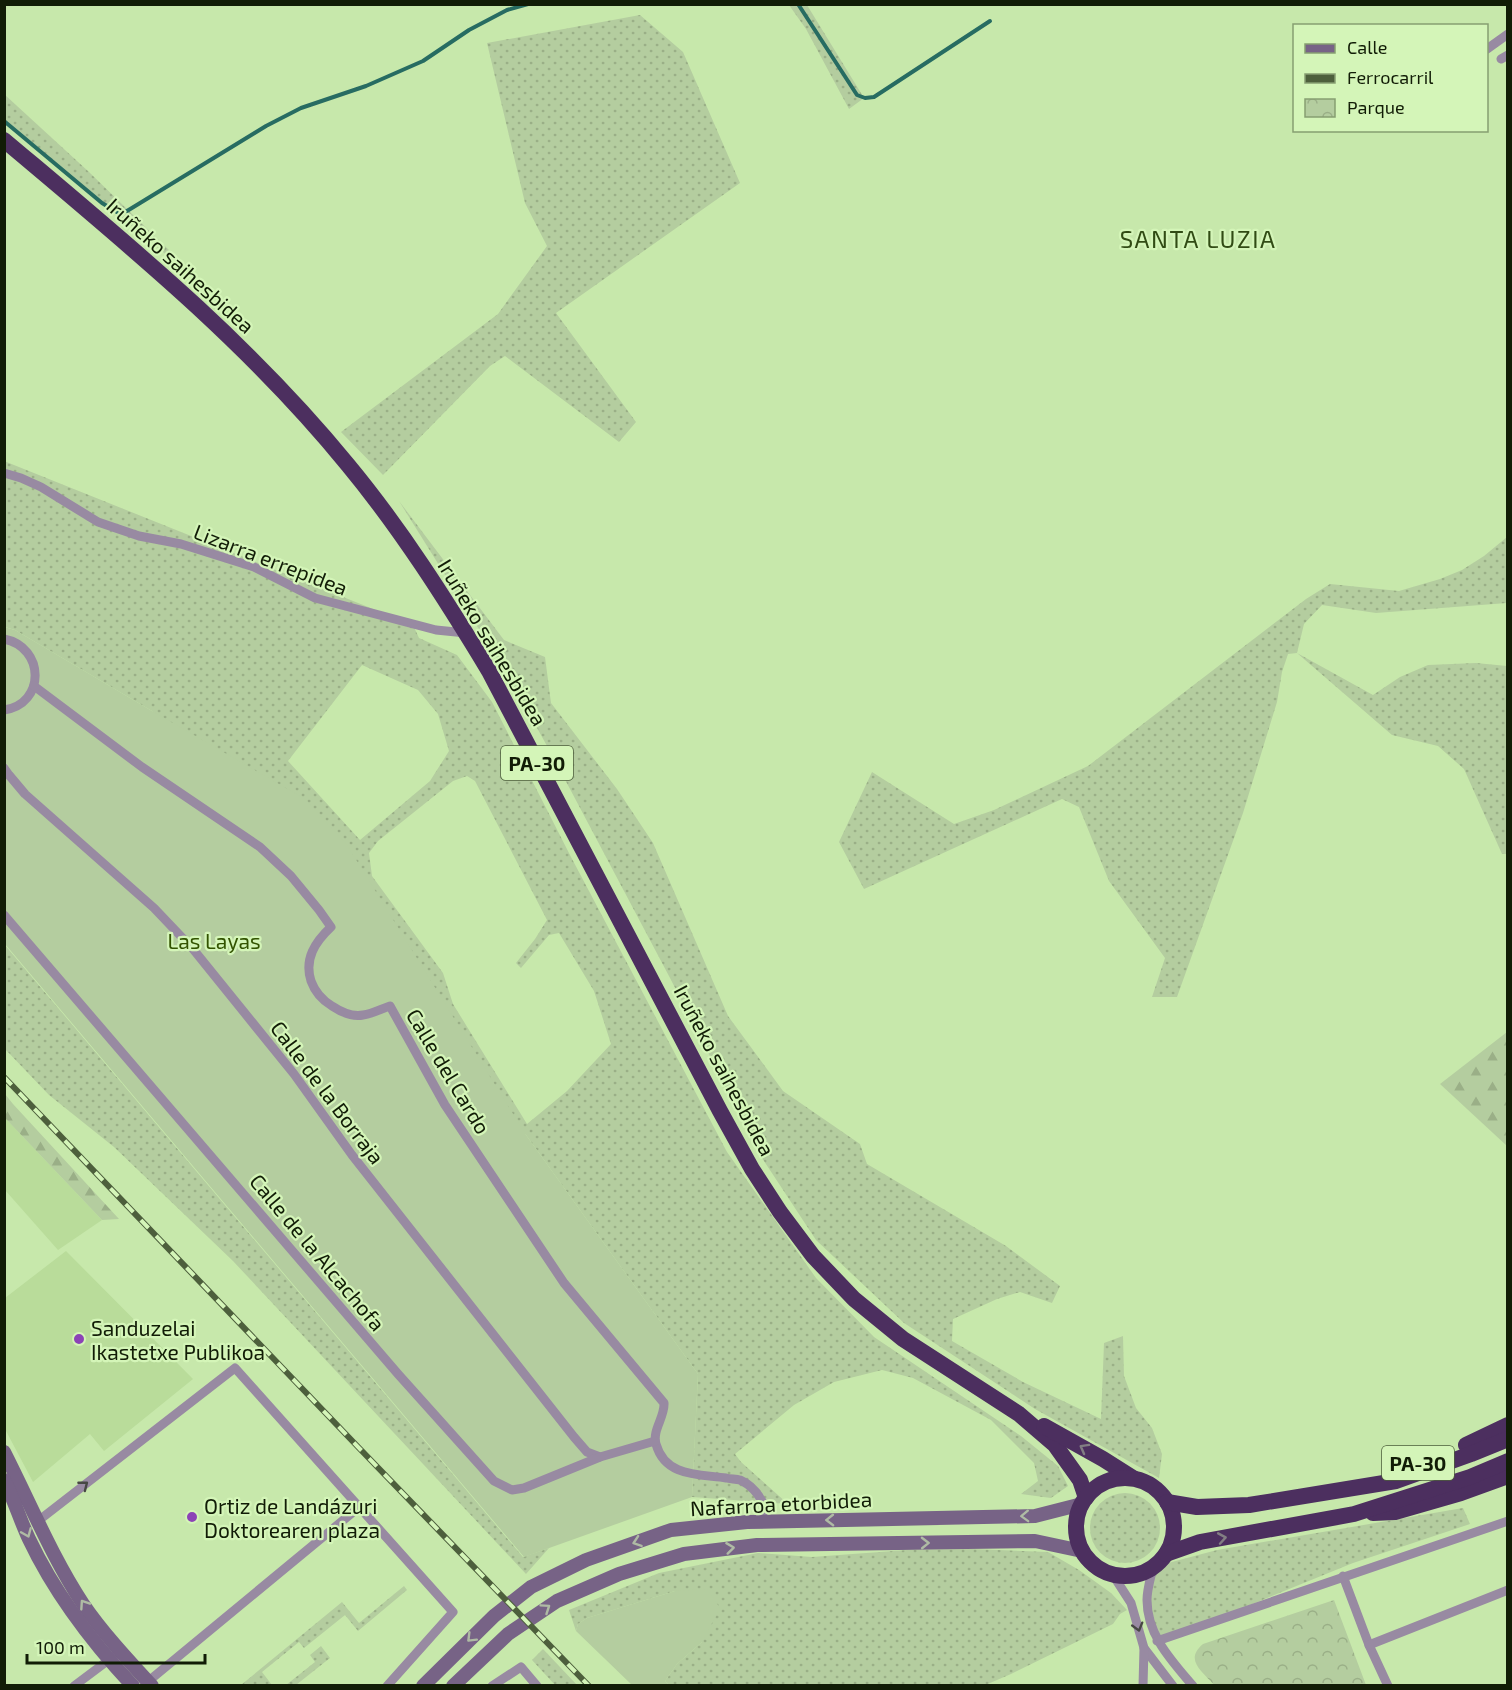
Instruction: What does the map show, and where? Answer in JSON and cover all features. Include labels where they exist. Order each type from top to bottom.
[{"type":"highway","name":"Iruñeko saihesbidea","points":[[4,140],[206,314],[292,401],[348,465],[447,602],[489,671],[720,1111],[752,1169],[780,1212],[813,1256],[854,1299],[903,1339],[1019,1414],[1055,1445],[1080,1480],[1084,1501]]},
{"type":"highway","name":"Iruñeko saihesbidea","points":[[1019,1414],[1049,1428],[1134,1479]]},
{"type":"highway","name":"PA-30","points":[[1167,1502],[1197,1507],[1249,1505],[1326,1492],[1392,1473],[1459,1449],[1508,1425]]},
{"type":"highway","points":[[1326,1492],[1396,1481],[1508,1439]]},
{"type":"highway","points":[[1354,1514],[1470,1476],[1508,1461]]},
{"type":"highway","name":"PA-30","points":[[1166,1554],[1200,1542],[1354,1514],[1395,1512],[1461,1493],[1508,1476]]},
{"type":"highway","points":[[1113,1575],[1090,1562],[1082,1551],[1077,1536],[1077,1519],[1084,1501],[1097,1487],[1107,1481],[1120,1478],[1134,1479]]},
{"type":"highway","name":"PA-30","points":[[1113,1575],[1141,1574],[1153,1567],[1166,1554],[1172,1542],[1174,1528],[1167,1502],[1147,1483],[1134,1479]]},
{"type":"main road","points":[[4,1452],[53,1550],[84,1605],[148,1684]]},
{"type":"main road","points":[[4,1479],[28,1538],[58,1591],[87,1633],[133,1686]]},
{"type":"main road","name":"Nafarroa etorbidea","points":[[423,1686],[494,1616],[531,1587],[586,1560],[671,1530],[760,1522],[1035,1516],[1084,1501]]},
{"type":"main road","name":"Nafarroa etorbidea","points":[[453,1686],[508,1634],[557,1601],[620,1574],[684,1554],[757,1545],[1035,1541],[1082,1551]]},
{"type":"street","points":[[1488,48],[1508,34]]},
{"type":"street","name":"Lizarra errepidea","points":[[4,474],[21,478],[41,487],[98,522],[138,536],[181,544],[254,567],[315,598],[436,630],[466,633]]},
{"type":"street","points":[[4,639],[18,643],[26,650],[32,658],[36,676],[29,696],[21,704],[4,710]]},
{"type":"street","name":"Calle del Cardo","points":[[34,686],[142,767],[260,847],[291,876],[319,910],[331,927],[319,938],[311,952],[308,973],[313,988],[328,1004],[351,1015],[364,1015],[390,1006],[445,1105],[564,1283],[664,1403],[655,1442]]},
{"type":"street","name":"Calle de la Borraja","points":[[4,768],[25,794],[154,908],[192,949],[259,1030],[352,1155],[566,1427],[587,1452],[600,1457]]},
{"type":"street","name":"Calle de la Alcachofa","points":[[4,915],[398,1374],[494,1481],[512,1490],[524,1488],[600,1457],[655,1442]]},
{"type":"street","points":[[38,1521],[235,1368],[453,1612],[387,1686]]},
{"type":"street","points":[[655,1442],[662,1457],[669,1465],[682,1472],[740,1480],[760,1495],[765,1507],[760,1522]]},
{"type":"street","points":[[148,1684],[358,1508]]},
{"type":"street","points":[[1157,1641],[1508,1521]]},
{"type":"street","points":[[1153,1567],[1147,1599],[1150,1622],[1157,1641],[1193,1686]]},
{"type":"street","points":[[1113,1575],[1131,1603],[1144,1648],[1143,1686]]},
{"type":"street","points":[[1343,1576],[1369,1645],[1388,1686]]},
{"type":"street","points":[[1369,1645],[1508,1590]]},
{"type":"street","points":[[1144,1648],[1173,1686]]},
{"type":"street","points":[[74,1686],[121,1651]]},
{"type":"street","points":[[492,1686],[521,1667],[537,1686]]},
{"type":"shaded area","points":[[5,1118],[102,1220],[58,1250],[5,1190]]},
{"type":"shaded area","name":"Sanduzelai Ikastetxe Publikoa","points":[[66,1251],[193,1379],[104,1451],[90,1434],[33,1482],[5,1429],[5,1298]]},
{"type":"green space","points":[[789,5],[807,5],[864,98],[849,109],[806,29]]},
{"type":"green space","points":[[640,15],[683,52],[740,183],[556,313],[636,422],[619,442],[505,356],[490,366],[383,475],[341,432],[498,314],[547,246],[525,203],[487,43]]},
{"type":"green space","points":[[4,94],[89,172],[212,292],[5,123]]},
{"type":"green space","points":[[4,461],[413,625],[419,638],[457,655],[492,702],[727,1152],[816,1278],[874,1337],[1021,1436],[1058,1466],[1068,1486],[1051,1498],[1021,1494],[1038,1481],[1034,1463],[991,1420],[913,1378],[882,1370],[834,1382],[794,1405],[735,1454],[788,1504],[692,1497],[698,1374],[526,1135],[152,711],[15,630],[5,627]],"holes":[[[362,665],[418,690],[438,714],[449,751],[430,781],[360,840],[288,761]],[[467,776],[475,781],[547,920],[516,963],[521,968],[549,935],[559,933],[594,991],[611,1044],[567,1091],[527,1124],[453,1004],[443,973],[372,876],[369,853],[378,841],[453,781]]]},
{"type":"green space","points":[[399,501],[504,640],[545,657],[551,703],[617,789],[653,843],[728,1016],[783,1091],[860,1144],[867,1164],[1006,1246],[1060,1286],[1052,1303],[1020,1292],[997,1299],[953,1319],[952,1341],[1023,1382],[1101,1419],[1104,1343],[1123,1336],[1124,1376],[1136,1408],[1152,1428],[1162,1454],[1159,1478],[1035,1409],[904,1323],[816,1240],[762,1158],[670,978],[510,679]]},
{"type":"green space","points":[[1507,537],[1507,603],[1376,613],[1322,605],[1304,624],[1297,653],[1288,654],[1282,672],[1277,702],[1243,813],[1177,997],[1152,997],[1165,958],[1109,881],[1079,807],[1062,799],[864,889],[839,842],[872,772],[954,824],[994,810],[1088,766],[1306,599],[1330,584],[1399,591],[1462,570]]},
{"type":"green space","name":"Las Layas","points":[[4,627],[15,630],[305,799],[347,845],[526,1135],[698,1374],[692,1497],[524,1557],[5,944]]},
{"type":"green space","points":[[1297,653],[1373,695],[1400,677],[1428,665],[1476,663],[1507,666],[1507,854],[1502,854],[1464,769],[1438,746],[1392,735]]},
{"type":"green space","points":[[4,944],[523,1557],[549,1548],[526,1574],[233,1261],[114,1147],[49,1095],[5,1049]]},
{"type":"green space","points":[[1507,1032],[1507,1146],[1440,1084]]},
{"type":"green space","points":[[5,1094],[119,1219],[102,1220],[5,1118]]},
{"type":"green space","points":[[1125,1493],[1144,1499],[1154,1509],[1160,1528],[1154,1547],[1144,1557],[1125,1563],[1106,1557],[1096,1547],[1090,1528],[1096,1509],[1106,1499]]},
{"type":"green space","points":[[1463,1508],[1470,1524],[1353,1563],[1157,1641],[1147,1599],[1153,1567],[1217,1550]]},
{"type":"green space","points":[[972,1549],[1048,1552],[1079,1570],[1111,1593],[1127,1610],[1120,1614],[1113,1624],[983,1686],[669,1685],[665,1681],[677,1664],[702,1642],[675,1591],[587,1618],[578,1624],[576,1631],[569,1610],[659,1573],[758,1553],[812,1557],[907,1550]]},
{"type":"green space","points":[[404,1586],[407,1590],[358,1631],[345,1615],[304,1648],[299,1642],[262,1672],[272,1685],[241,1685],[342,1602],[359,1623]]},
{"type":"green space","points":[[707,1589],[720,1608],[702,1642],[677,1664],[665,1681],[669,1685],[632,1685],[576,1631],[578,1624],[587,1618],[675,1591]]},
{"type":"green space","points":[[1334,1600],[1366,1685],[1214,1685],[1197,1665],[1195,1655],[1203,1644]]},
{"type":"green space","points":[[321,1646],[330,1658],[296,1685],[286,1685],[315,1662],[310,1655]]},
{"type":"green space","points":[[543,1649],[577,1685],[555,1685],[532,1660]]},
{"type":"waterway","points":[[4,121],[102,203],[117,212],[127,211],[266,126],[301,108],[366,86],[423,61],[469,30],[507,10],[528,4]]},
{"type":"waterway","points":[[798,4],[857,95],[865,98],[874,97],[990,21]]},
{"type":"railway","points":[[4,1077],[589,1686]]},
{"type":"place","name":"Sanduzelai Ikastetxe Publikoa","points":[[79,1339]]},
{"type":"place","name":"Ortiz de Landázuri Doktorearen plaza","points":[[192,1517]]},
{"type":"district","name":"SANTA LUZIA","points":[[1198,238]]}]
